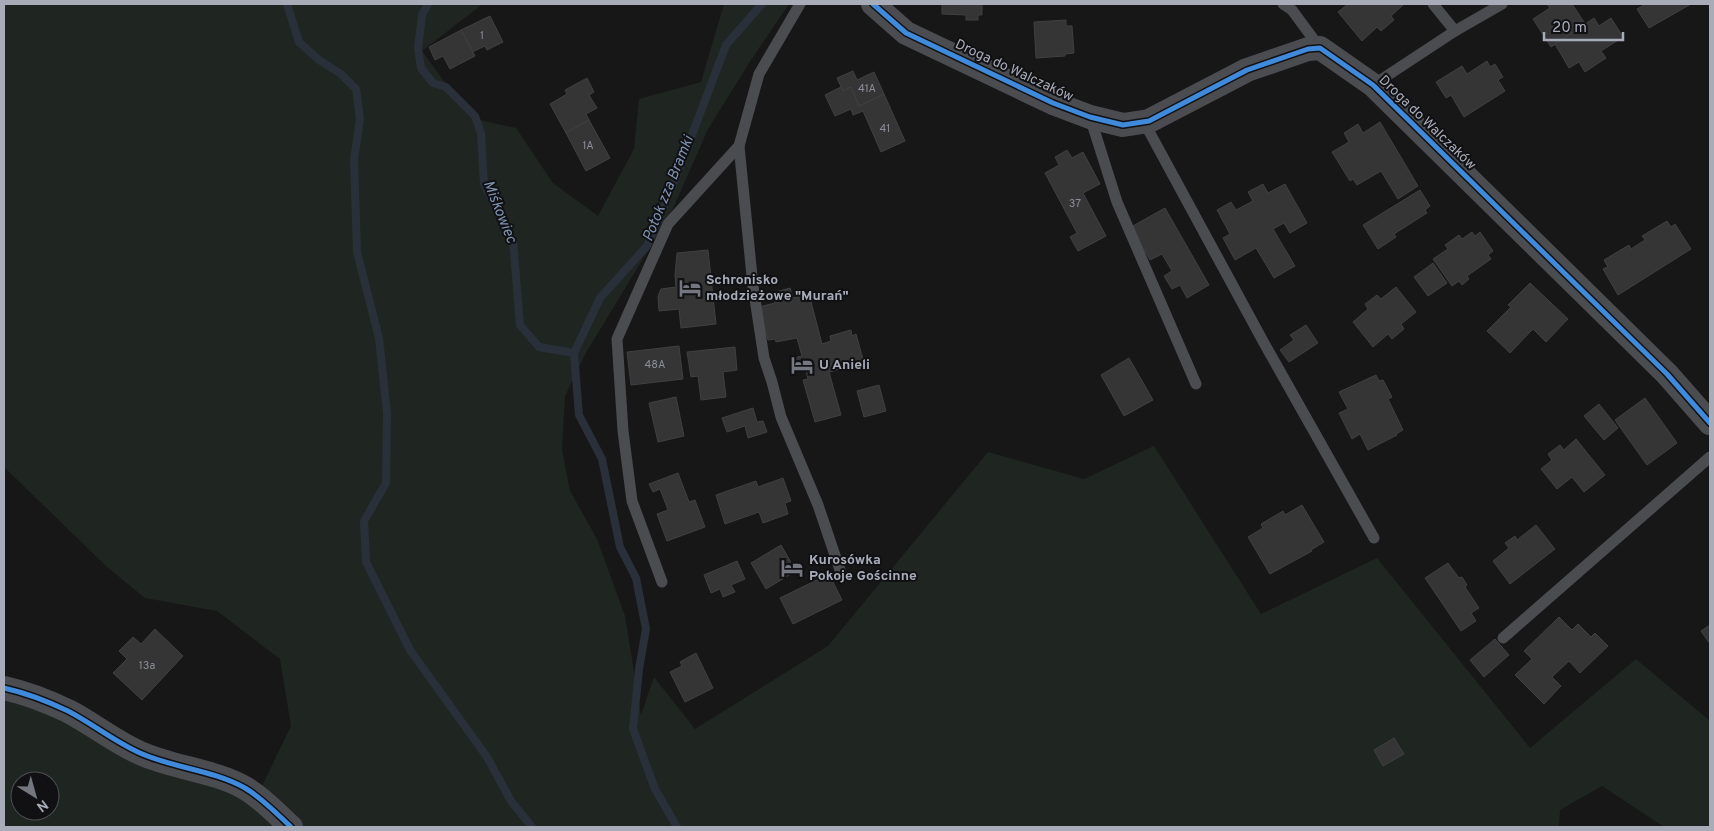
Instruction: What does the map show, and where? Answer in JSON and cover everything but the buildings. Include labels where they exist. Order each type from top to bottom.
[{"type":"street","name":"Droga do Walczaków","points":[[873,4],[906,33],[1053,103],[1090,117],[1123,125],[1149,122],[1247,70],[1308,50],[1320,48],[1373,85],[1668,374],[1710,423]]},
{"type":"street","points":[[4,688],[24,692],[68,712],[141,754],[222,778],[244,788],[266,804],[291,827]]},
{"type":"lane","points":[[800,4],[759,74],[739,146],[753,286],[764,358],[781,417],[818,505],[841,573]]},
{"type":"lane","points":[[1283,4],[1292,10],[1320,48]]},
{"type":"lane","points":[[1433,4],[1456,31]]},
{"type":"lane","points":[[1373,85],[1456,31],[1502,4]]},
{"type":"lane","points":[[1090,117],[1117,202],[1196,384]]},
{"type":"lane","points":[[1144,122],[1259,334],[1374,538]]},
{"type":"lane","points":[[662,582],[632,501],[623,431],[617,339],[668,224],[739,146]]},
{"type":"lane","points":[[1503,638],[1710,457]]},
{"type":"shaded area","points":[[4,4],[480,4],[480,6],[422,51],[454,95],[480,120],[516,128],[553,183],[598,216],[634,149],[639,99],[701,82],[724,4],[789,4],[708,129],[672,211],[587,351],[565,396],[562,450],[570,491],[597,539],[625,616],[641,715],[654,677],[695,729],[828,646],[988,452],[1084,479],[1154,446],[1261,614],[1377,558],[1530,748],[1636,659],[1710,721],[1710,827],[1664,827],[1602,786],[1560,810],[1559,827],[303,827],[262,786],[291,726],[280,659],[217,611],[145,598],[107,567],[4,467]]},
{"type":"shaded area","points":[[4,697],[29,703],[238,794],[277,827],[4,827]]},
{"type":"waterway","points":[[287,4],[299,42],[319,60],[341,74],[356,89],[360,119],[354,160],[357,252],[379,338],[387,413],[386,483],[364,521],[366,562],[410,650],[487,757],[511,801],[532,827]]},
{"type":"waterway","name":"Miśkowiec","points":[[428,4],[422,15],[418,48],[421,68],[433,83],[446,87],[475,116],[481,133],[484,184],[513,240],[520,325],[539,347],[574,353]]},
{"type":"waterway","name":"Potok zza Bramki","points":[[677,827],[655,789],[633,729],[639,669],[646,629],[636,578],[620,547],[602,459],[579,415],[574,353],[600,298],[647,246],[676,177],[726,45],[762,4]]},
{"type":"cycle path","points":[[873,4],[906,33],[1053,103],[1090,117],[1123,125],[1149,121],[1247,70],[1308,49],[1320,48],[1373,85],[1667,374],[1710,423]]},
{"type":"cycle path","points":[[4,688],[20,692],[68,711],[140,753],[233,782],[257,796],[291,827]]},
{"type":"place","name":"Schronisko młodzieżowe \"Murań\"","points":[[690,288]]},
{"type":"place","name":"U Anieli","points":[[802,365]]},
{"type":"place","name":"Kurosówka Pokoje Gościnne","points":[[792,568]]}]
